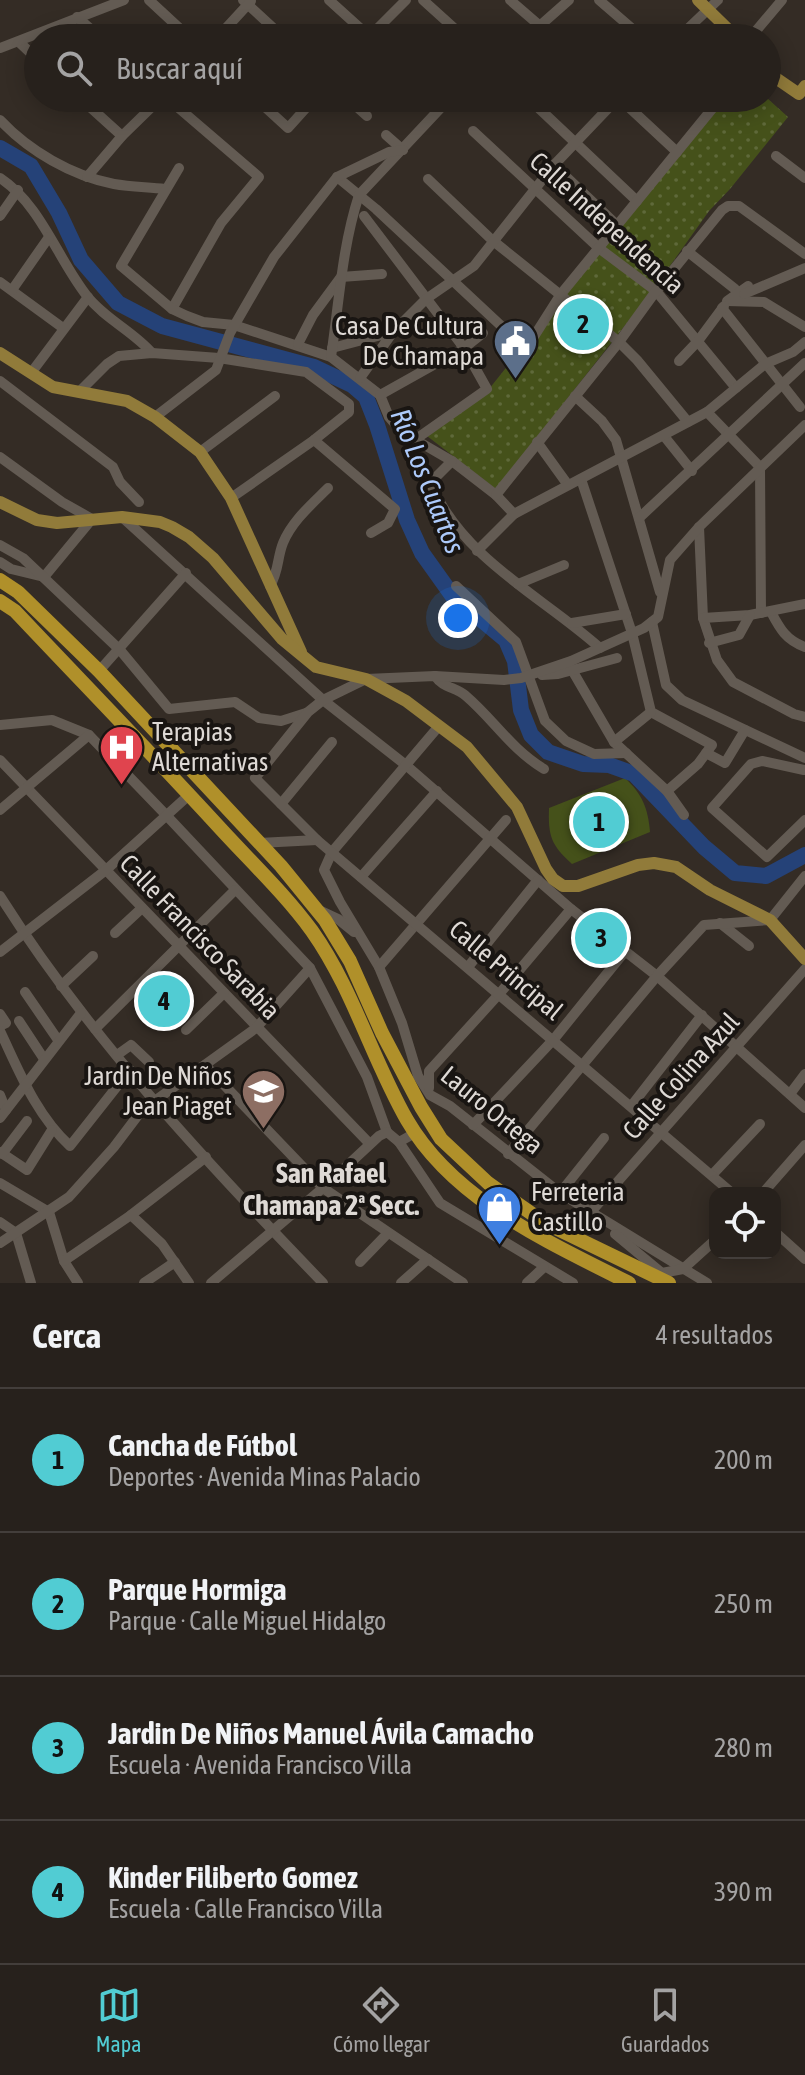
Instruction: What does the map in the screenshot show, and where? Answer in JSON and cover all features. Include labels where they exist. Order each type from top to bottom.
[{"type":"highway","points":[[0,580],[18,592],[99,671],[316,909],[350,961],[392,1051],[441,1139],[464,1163],[545,1223],[669,1283]]},
{"type":"highway","points":[[0,601],[15,611],[311,929],[337,970],[415,1133],[453,1176],[543,1239],[629,1283]]},
{"type":"main road","points":[[708,3],[725,24]]},
{"type":"main road","points":[[781,80],[803,93]]},
{"type":"main road","points":[[0,353],[53,387],[127,401],[155,417],[200,452],[231,498],[304,658]]},
{"type":"main road","points":[[0,502],[37,520],[57,523],[122,517],[160,522],[189,537],[232,579],[282,639],[304,658],[316,667],[366,679],[406,701],[467,747],[517,807],[546,869],[560,891],[619,870],[654,863],[676,867],[710,890],[770,920],[805,959]]},
{"type":"street","points":[[61,24],[124,0]]},
{"type":"street","points":[[149,0],[175,24]]},
{"type":"street","points":[[329,0],[355,24]]},
{"type":"street","points":[[383,24],[406,0]]},
{"type":"street","points":[[423,0],[450,24]]},
{"type":"street","points":[[510,0],[538,24]]},
{"type":"street","points":[[542,24],[569,0]]},
{"type":"street","points":[[599,0],[627,24]]},
{"type":"street","points":[[229,24],[248,1],[270,24]]},
{"type":"street","points":[[761,24],[780,1]]},
{"type":"street","points":[[690,24],[708,3]]},
{"type":"street","points":[[77,17],[85,24]]},
{"type":"street","points":[[0,48],[24,40]]},
{"type":"street","points":[[19,42],[24,47]]},
{"type":"street","points":[[95,112],[122,136]]},
{"type":"street","points":[[87,177],[147,112]]},
{"type":"street","points":[[172,309],[221,223],[259,177],[183,112]]},
{"type":"street","points":[[270,112],[288,128],[302,112]]},
{"type":"street","points":[[363,112],[367,116]]},
{"type":"street","points":[[332,352],[341,277],[359,195],[435,112]]},
{"type":"street","points":[[543,112],[637,201]]},
{"type":"street","points":[[360,378],[393,332],[426,299],[474,266],[534,188],[604,112]]},
{"type":"street","points":[[633,112],[677,152]]},
{"type":"street","points":[[337,177],[453,279],[526,349],[561,294],[600,249],[706,112]]},
{"type":"street","points":[[0,120],[18,139],[37,152],[87,177],[117,185],[165,189]]},
{"type":"street","name":"Calle Independencia","points":[[473,131],[600,249],[656,291],[736,388]]},
{"type":"street","points":[[386,135],[403,150]]},
{"type":"street","points":[[155,417],[216,370],[232,329],[274,257],[337,177],[389,152],[403,150]]},
{"type":"street","points":[[776,156],[805,178]]},
{"type":"street","points":[[554,165],[618,226]]},
{"type":"street","points":[[179,168],[121,266],[172,309],[203,322],[332,352],[380,395],[389,417],[402,432],[452,461],[496,495],[514,514]]},
{"type":"street","points":[[0,178],[18,190],[88,297],[152,353]]},
{"type":"street","points":[[428,179],[492,240],[619,342],[688,422]]},
{"type":"street","points":[[0,216],[18,190]]},
{"type":"street","points":[[496,495],[722,210],[728,206],[739,206],[805,254]]},
{"type":"street","points":[[364,216],[464,348],[487,389],[416,439]]},
{"type":"street","points":[[12,290],[49,237]]},
{"type":"street","points":[[687,251],[735,289]]},
{"type":"street","points":[[725,305],[805,268]]},
{"type":"street","points":[[298,344],[313,315],[341,277],[382,274]]},
{"type":"street","points":[[0,282],[63,328]]},
{"type":"street","points":[[679,361],[698,341],[735,289],[748,286],[725,305]]},
{"type":"street","points":[[31,373],[88,297]]},
{"type":"street","points":[[725,305],[764,302],[805,327]]},
{"type":"street","points":[[725,305],[765,364],[800,407]]},
{"type":"street","points":[[332,352],[393,332]]},
{"type":"street","points":[[380,395],[464,348],[483,333]]},
{"type":"street","points":[[477,551],[514,514],[707,412],[765,364],[793,352],[805,342]]},
{"type":"street","points":[[80,391],[119,356],[221,354],[306,372],[349,404],[349,412],[314,440],[231,498]]},
{"type":"street","points":[[639,518],[805,363]]},
{"type":"street","points":[[0,381],[113,467],[120,482],[139,502]]},
{"type":"street","points":[[200,452],[275,396]]},
{"type":"street","points":[[575,396],[602,421],[616,440],[661,594]]},
{"type":"street","points":[[707,412],[760,467],[760,613],[739,635],[709,643]]},
{"type":"street","points":[[528,676],[600,648],[658,617],[670,560],[699,527],[805,425]]},
{"type":"street","points":[[664,436],[692,471]]},
{"type":"street","points":[[314,440],[395,509],[388,523],[371,533]]},
{"type":"street","points":[[537,442],[568,485]]},
{"type":"street","points":[[0,457],[62,502],[92,519],[44,577]]},
{"type":"street","points":[[452,461],[434,479],[433,489],[477,551],[600,648]]},
{"type":"street","points":[[581,479],[632,633],[651,712],[709,749],[725,763],[745,730]]},
{"type":"street","points":[[270,586],[278,573],[281,547],[290,526],[328,488]]},
{"type":"street","points":[[122,517],[323,700],[437,791],[538,880],[560,891],[571,909],[657,976],[805,1108]]},
{"type":"street","points":[[699,527],[703,618],[717,660],[733,682],[805,717]]},
{"type":"street","points":[[0,545],[23,558],[120,650],[169,709],[235,702],[259,718],[281,721],[308,712],[323,700],[366,679],[435,676],[504,680],[545,676],[617,658]]},
{"type":"street","points":[[0,562],[11,569],[44,577]]},
{"type":"street","points":[[518,584],[564,565]]},
{"type":"street","points":[[99,671],[186,573]]},
{"type":"street","points":[[456,586],[516,642],[545,721],[566,741],[594,754],[626,753]]},
{"type":"street","points":[[703,618],[760,613],[805,604]]},
{"type":"street","points":[[760,613],[791,642],[805,647]]},
{"type":"street","points":[[572,623],[626,614]]},
{"type":"street","points":[[652,622],[666,685],[682,700],[802,757],[804,771],[762,761],[751,764],[712,808],[767,857],[805,820]]},
{"type":"street","points":[[299,678],[304,658]]},
{"type":"street","points":[[572,670],[614,742],[667,791],[684,815]]},
{"type":"street","points":[[435,676],[441,685],[463,693],[523,757],[544,769]]},
{"type":"street","name":"Calle Principal","points":[[308,712],[255,778],[317,840],[725,1187]]},
{"type":"street","points":[[614,742],[651,712]]},
{"type":"street","points":[[0,725],[52,720],[89,735],[310,968],[360,1063],[387,1132],[399,1142],[440,1203],[573,1283]]},
{"type":"street","points":[[332,852],[439,726]]},
{"type":"street","points":[[0,810],[89,735]]},
{"type":"street","points":[[281,804],[332,742]]},
{"type":"street","points":[[667,791],[698,764],[709,749]]},
{"type":"street","name":"Calle Francisco Sarabia","points":[[0,760],[369,1143]]},
{"type":"street","points":[[361,877],[437,791]]},
{"type":"street","points":[[0,952],[106,870],[189,795]]},
{"type":"street","points":[[379,967],[506,820]]},
{"type":"street","points":[[259,843],[317,840]]},
{"type":"street","name":"Lauro Ortega","points":[[332,852],[324,870],[379,967],[402,1023],[418,1076],[430,1095],[450,1106],[560,1193],[707,1283]]},
{"type":"street","points":[[508,1154],[657,976],[704,925],[770,920],[805,876]]},
{"type":"street","points":[[468,967],[538,880]]},
{"type":"street","points":[[95,1029],[235,890]]},
{"type":"street","points":[[0,896],[81,1013],[271,1230],[323,1283]]},
{"type":"street","points":[[115,933],[142,908]]},
{"type":"street","points":[[316,909],[338,919],[362,939]]},
{"type":"street","points":[[430,1095],[429,1071],[571,909]]},
{"type":"street","points":[[720,923],[749,946]]},
{"type":"street","points":[[473,1125],[554,1039],[622,955]]},
{"type":"street","points":[[61,986],[93,956]]},
{"type":"street","points":[[0,1243],[69,1197],[142,1110],[256,1028],[310,968]]},
{"type":"street","name":"Calle Colina Azul","points":[[590,1213],[805,969]]},
{"type":"street","points":[[25,992],[58,1040]]},
{"type":"street","points":[[186,1030],[224,993]]},
{"type":"street","points":[[3,1114],[81,1013]]},
{"type":"street","points":[[632,1105],[702,1015]]},
{"type":"street","points":[[19,1021],[44,1059]]},
{"type":"street","points":[[2,1024],[26,1087],[52,1130],[70,1146],[130,1070]]},
{"type":"street","points":[[117,1055],[131,1045],[149,1062]]},
{"type":"street","points":[[392,1051],[418,1076]]},
{"type":"street","points":[[205,1065],[323,1188],[463,1283]]},
{"type":"street","points":[[790,1094],[805,1074]]},
{"type":"street","points":[[0,1095],[3,1114]]},
{"type":"street","points":[[27,1121],[1,1153],[27,1170],[52,1130]]},
{"type":"street","points":[[712,1175],[760,1124]]},
{"type":"street","points":[[211,1283],[323,1188],[369,1143],[387,1132]]},
{"type":"street","points":[[399,1142],[415,1133]]},
{"type":"street","points":[[560,1193],[604,1138]]},
{"type":"street","points":[[768,1187],[805,1145]]},
{"type":"street","points":[[64,1261],[131,1215],[206,1157]]},
{"type":"street","points":[[0,1183],[49,1212],[64,1261],[78,1283]]},
{"type":"street","points":[[131,1215],[175,1262],[189,1283]]},
{"type":"street","points":[[0,1222],[16,1233],[31,1283]]},
{"type":"street","points":[[360,1262],[388,1233]]},
{"type":"street","points":[[781,1237],[805,1259]]},
{"type":"street","points":[[683,1269],[709,1245]]},
{"type":"street","points":[[401,1283],[428,1259]]},
{"type":"street","points":[[144,1283],[175,1262]]},
{"type":"street","points":[[527,1283],[544,1267]]},
{"type":"green space","points":[[781,111],[788,117],[709,211],[652,291],[496,489],[427,436],[485,394],[711,112]]},
{"type":"green space","points":[[625,778],[643,802],[650,832],[572,864],[552,839],[549,808]]},
{"type":"waterway","name":"Río Los Cuartos","points":[[0,148],[31,166],[59,213],[81,260],[118,303],[162,326],[314,367],[352,385],[366,397],[407,520],[422,553],[452,595],[506,640],[515,661],[521,710],[531,735],[548,752],[583,764],[609,765],[634,774],[704,847],[735,873],[766,876],[805,855]]},
{"type":"place","name":"Parque Hormiga","points":[[583,324]]},
{"type":"place","name":"Casa De Cultura De Chamapa","points":[[515,380]]},
{"type":"place","name":"Terapias Alternativas","points":[[121,786]]},
{"type":"place","name":"Cancha de Fútbol","points":[[599,822]]},
{"type":"place","name":"Jardin De Niños Manuel Ávila Camacho","points":[[601,938]]},
{"type":"place","name":"Kinder Filiberto Gomez","points":[[164,1001]]},
{"type":"place","name":"Jardin De Niños Jean Piaget","points":[[263,1130]]},
{"type":"place","name":"Ferreteria Castillo","points":[[500,1246]]},
{"type":"district","name":"San Rafael Chamapa 2ª Secc.","points":[[331,1189]]}]
